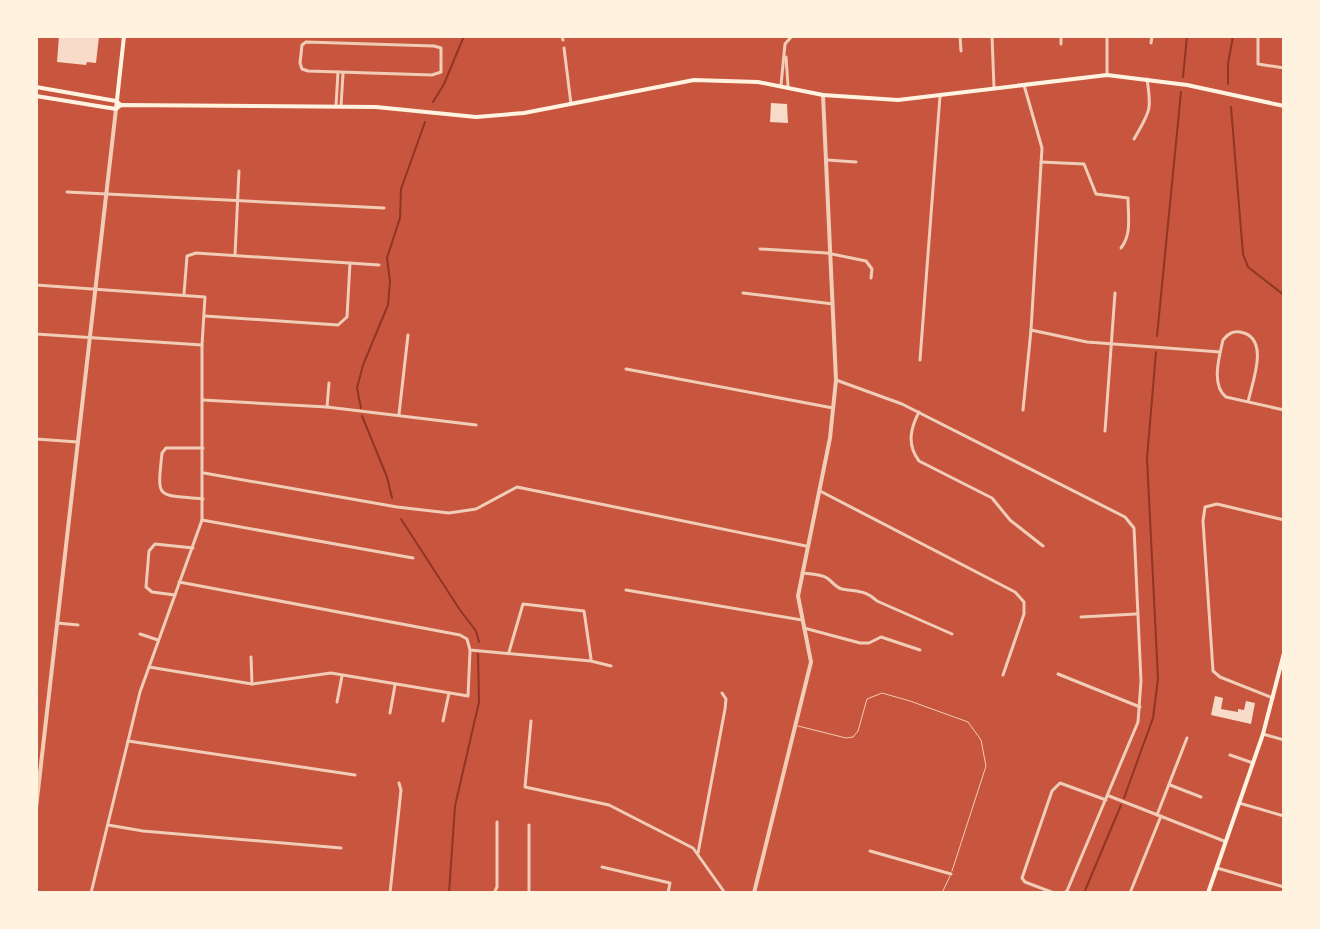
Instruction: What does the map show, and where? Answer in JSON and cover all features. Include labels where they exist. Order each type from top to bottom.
[{"type":"main road","points":[[118,105],[124,36]]},
{"type":"main road","points":[[36,96],[118,105],[339,106],[476,117],[524,113],[694,80],[726,79],[788,86],[823,95],[898,100],[1107,75],[1147,79],[1284,106]]},
{"type":"main road","points":[[36,87],[118,105]]},
{"type":"main road","points":[[1208,893],[1263,734],[1284,653]]},
{"type":"street","points":[[781,85],[786,40],[792,36]]},
{"type":"street","points":[[960,36],[961,51]]},
{"type":"street","points":[[992,36],[995,89]]},
{"type":"street","points":[[1061,36],[1061,44]]},
{"type":"street","points":[[1107,36],[1107,75]]},
{"type":"street","points":[[1151,43],[1152,36]]},
{"type":"street","points":[[1258,36],[1258,64],[1284,68]]},
{"type":"street","points":[[306,42],[434,46],[441,48],[442,52],[441,72],[437,75],[340,72],[302,69],[302,45],[306,42]]},
{"type":"street","points":[[564,48],[571,104]]},
{"type":"street","points":[[785,53],[788,86]]},
{"type":"street","points":[[339,106],[340,72]]},
{"type":"street","points":[[1134,139],[1150,112],[1147,79]]},
{"type":"street","points":[[1023,410],[1042,148],[1024,85]]},
{"type":"street","points":[[754,893],[811,662],[798,596],[806,546],[820,491],[836,380],[823,95]]},
{"type":"street","points":[[920,360],[940,96]]},
{"type":"street","points":[[36,808],[118,105]]},
{"type":"street","points":[[827,160],[856,162]]},
{"type":"street","points":[[1041,162],[1084,164],[1096,194],[1128,198],[1127,240],[1121,248]]},
{"type":"street","points":[[235,256],[239,171]]},
{"type":"street","points":[[67,192],[384,208]]},
{"type":"street","points":[[760,249],[827,253],[866,261],[872,269],[871,278]]},
{"type":"street","points":[[184,294],[187,256],[196,253],[379,265]]},
{"type":"street","points":[[205,316],[330,325],[342,323],[347,317],[350,263]]},
{"type":"street","points":[[36,285],[205,297],[202,520],[149,667],[91,893]]},
{"type":"street","points":[[743,293],[833,304]]},
{"type":"street","points":[[1105,431],[1115,293]]},
{"type":"street","points":[[1031,330],[1087,342],[1220,352]]},
{"type":"street","points":[[1248,402],[1258,350],[1255,341],[1247,335],[1236,332],[1227,334],[1220,352],[1217,385],[1220,393],[1226,397],[1248,402],[1284,410]]},
{"type":"street","points":[[36,334],[202,345]]},
{"type":"street","points":[[399,415],[408,335]]},
{"type":"street","points":[[626,369],[833,408]]},
{"type":"street","points":[[836,380],[919,412],[1125,517],[1134,528],[1141,681],[1138,722],[1108,798],[1064,893]]},
{"type":"street","points":[[327,407],[329,383]]},
{"type":"street","points":[[203,400],[327,407],[476,425]]},
{"type":"street","points":[[919,412],[910,435],[914,454],[919,461],[992,498],[1010,520],[1043,546]]},
{"type":"street","points":[[36,439],[78,442]]},
{"type":"street","points":[[203,448],[166,448],[162,453],[159,486],[161,492],[168,495],[203,499]]},
{"type":"street","points":[[204,473],[397,507],[449,513],[476,509],[517,487],[806,546]]},
{"type":"street","points":[[820,491],[1015,592],[1024,602],[1024,614],[1003,675]]},
{"type":"street","points":[[1273,698],[1220,677],[1213,671],[1203,521],[1205,507],[1217,504],[1284,520]]},
{"type":"street","points":[[202,520],[413,558]]},
{"type":"street","points":[[175,595],[152,592],[146,587],[149,551],[155,544],[193,548]]},
{"type":"street","points":[[802,573],[825,576],[843,589],[861,590],[877,601],[952,634]]},
{"type":"street","points":[[149,667],[252,684],[331,673],[468,696],[470,650],[467,639],[460,635],[179,582]]},
{"type":"street","points":[[626,590],[802,620]]},
{"type":"street","points":[[509,652],[523,604],[584,611],[591,661]]},
{"type":"street","points":[[1081,617],[1136,614]]},
{"type":"street","points":[[57,623],[78,625]]},
{"type":"street","points":[[804,628],[860,643],[869,643],[881,637],[920,650]]},
{"type":"street","points":[[140,634],[158,640]]},
{"type":"street","points":[[470,650],[591,661],[611,666]]},
{"type":"street","points":[[251,657],[252,684]]},
{"type":"street","points":[[1058,674],[1140,707]]},
{"type":"street","points":[[337,702],[342,676]]},
{"type":"street","points":[[390,713],[395,685]]},
{"type":"street","points":[[443,721],[449,693]]},
{"type":"street","points":[[698,853],[725,709],[726,699],[722,693]]},
{"type":"street","points":[[531,721],[525,787],[609,805],[698,853],[725,893]]},
{"type":"street","points":[[1263,734],[1284,740]]},
{"type":"street","points":[[1130,893],[1187,738]]},
{"type":"street","points":[[128,741],[355,775]]},
{"type":"street","points":[[1230,755],[1253,763]]},
{"type":"street","points":[[390,893],[401,790],[399,783]]},
{"type":"street","points":[[1054,893],[1025,882],[1022,872],[1055,786],[1060,783],[1226,842]]},
{"type":"street","points":[[1170,785],[1201,797]]},
{"type":"street","points":[[1239,803],[1284,816]]},
{"type":"street","points":[[494,893],[497,887],[497,822]]},
{"type":"street","points":[[108,825],[143,831],[341,848]]},
{"type":"street","points":[[529,825],[529,893]]},
{"type":"street","points":[[870,851],[951,874]]},
{"type":"street","points":[[602,867],[670,883],[668,893]]},
{"type":"street","points":[[1217,868],[1284,887]]},
{"type":"lane","points":[[796,725],[846,738],[853,737],[858,731],[867,699],[882,693],[968,722],[981,740],[986,766],[942,893]]},
{"type":"building","points":[[59,36],[99,37],[96,63],[57,62]]},
{"type":"building","points":[[771,103],[787,104],[788,123],[770,122]]},
{"type":"building","points":[[1215,696],[1223,698],[1221,709],[1238,712],[1238,709],[1244,710],[1246,701],[1255,703],[1251,724],[1211,715]]},
{"type":"waterway","points":[[433,102],[464,36]]},
{"type":"waterway","points":[[1183,77],[1187,36]]},
{"type":"waterway","points":[[1228,84],[1233,36]]},
{"type":"waterway","points":[[1157,336],[1181,92]]},
{"type":"waterway","points":[[1231,107],[1243,254],[1248,267],[1284,295]]},
{"type":"waterway","points":[[361,408],[357,388],[363,365],[388,305],[390,281],[387,258],[400,218],[401,189],[425,122]]},
{"type":"waterway","points":[[1124,798],[1153,718],[1158,679],[1147,458],[1156,352]]},
{"type":"waterway","points":[[362,416],[387,477],[392,498]]},
{"type":"waterway","points":[[401,519],[476,631],[479,642]]},
{"type":"waterway","points":[[449,893],[455,806],[479,702],[478,654]]},
{"type":"waterway","points":[[1084,893],[1121,805]]}]
